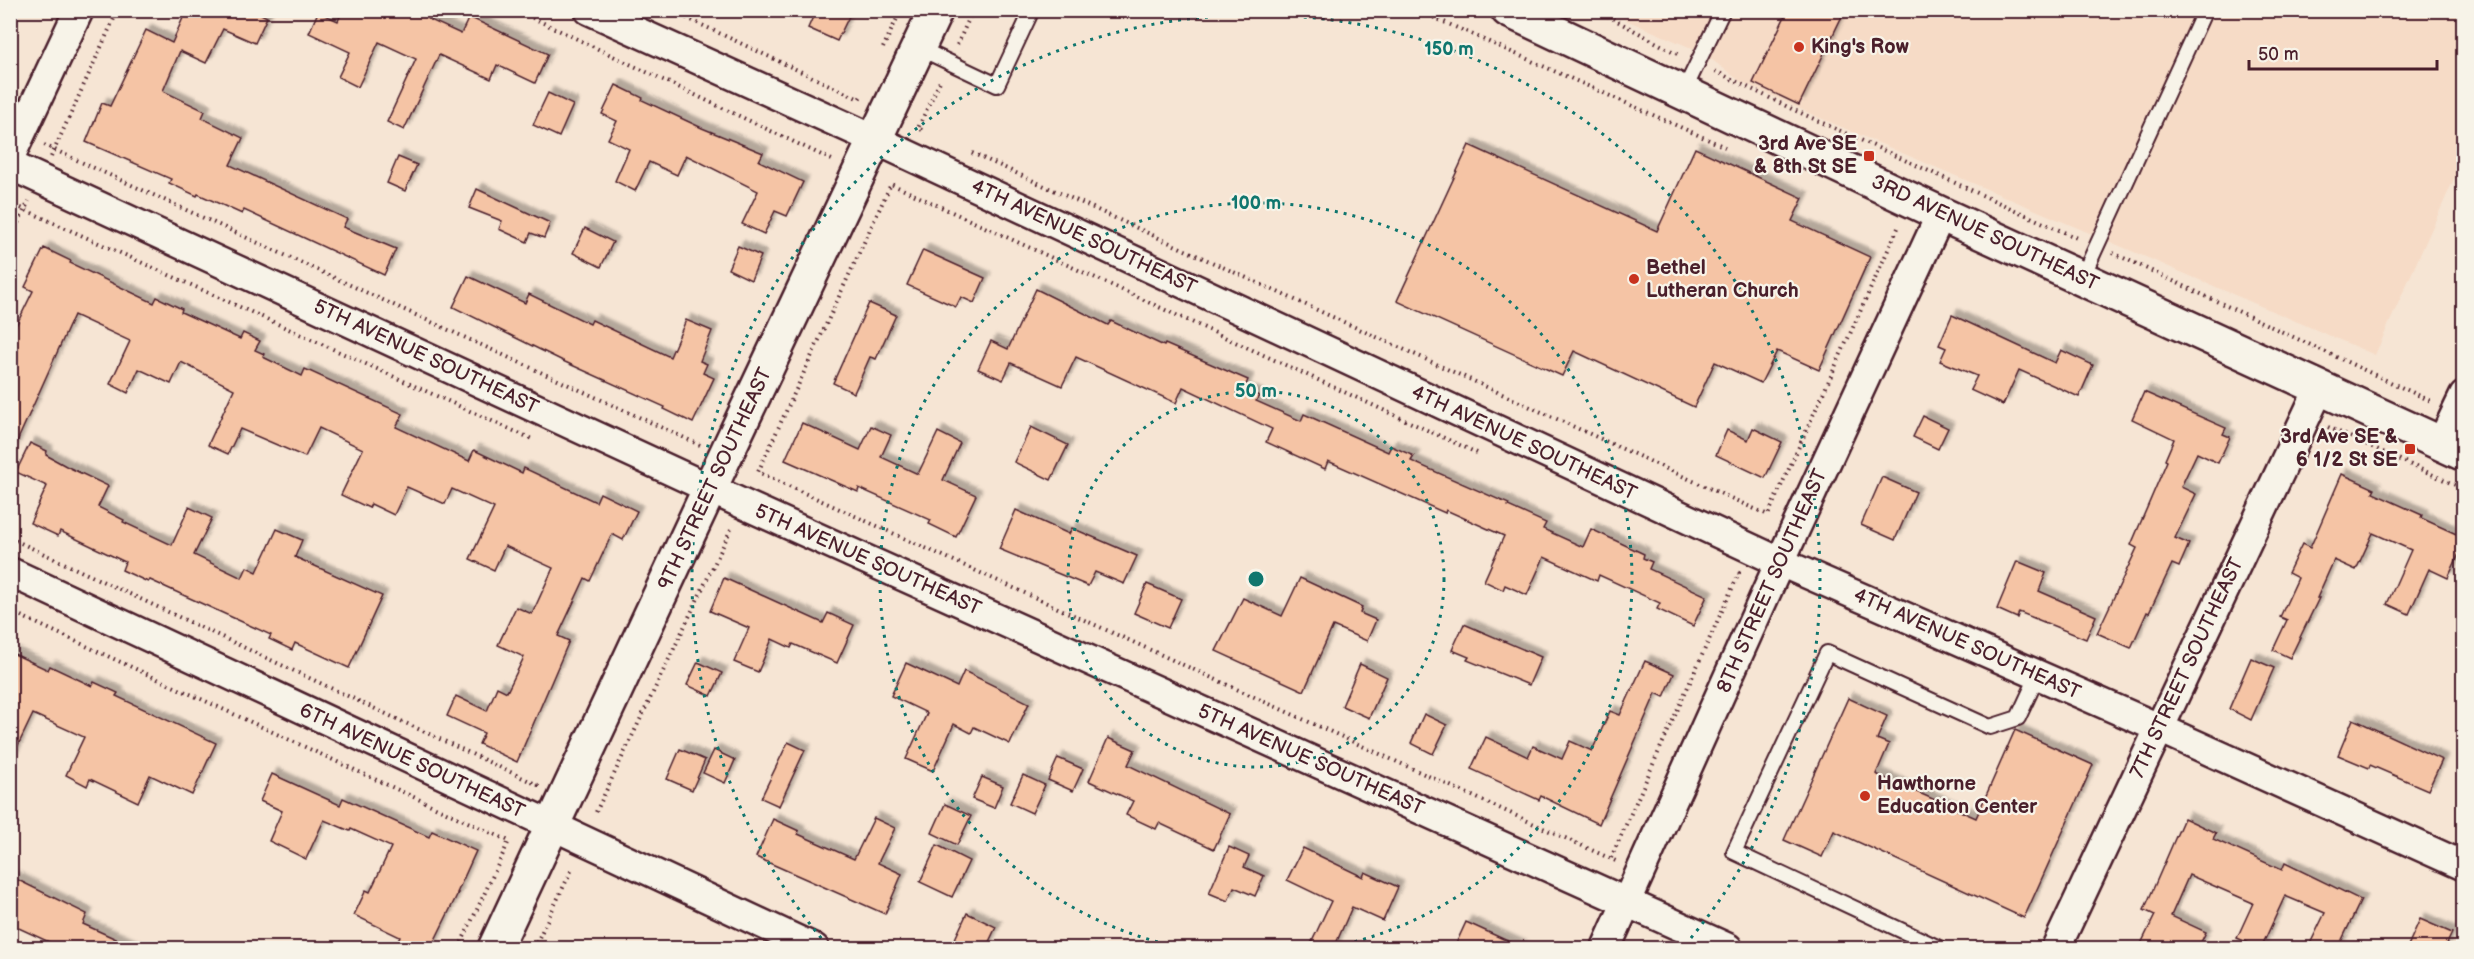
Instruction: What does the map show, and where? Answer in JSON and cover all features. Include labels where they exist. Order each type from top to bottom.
[{"type":"street","points":[[10,157],[79,10]]},
{"type":"street","name":"4TH AVENUE SOUTHEAST","points":[[589,10],[876,140],[1780,562],[2159,728],[2463,866]]},
{"type":"street","name":"9TH STREET SOUTHEAST","points":[[495,948],[936,10]]},
{"type":"street","name":"3RD AVENUE SOUTHEAST","points":[[1508,10],[2082,278],[2313,403],[2452,449]]},
{"type":"street","name":"5TH AVENUE SOUTHEAST","points":[[10,165],[710,488],[1728,948]]},
{"type":"street","name":"8TH STREET SOUTHEAST","points":[[1606,948],[1780,562],[1941,214]]},
{"type":"street","name":"7TH STREET SOUTHEAST","points":[[2056,948],[2313,403]]},
{"type":"street","points":[[2452,449],[2460,404]]},
{"type":"street","name":"6TH AVENUE SOUTHEAST","points":[[10,572],[814,948]]},
{"type":"lane","points":[[919,48],[997,85],[1032,10]]},
{"type":"lane","points":[[1684,91],[1723,10]]},
{"type":"lane","points":[[2082,278],[2205,10]]},
{"type":"lane","points":[[1939,948],[1734,852],[1827,653],[1990,727],[2018,718],[2038,675]]},
{"type":"path","points":[[118,10],[54,150],[700,445]]},
{"type":"path","points":[[516,10],[832,159]]},
{"type":"path","points":[[670,10],[859,99]]},
{"type":"path","points":[[1417,10],[1734,151]]},
{"type":"path","points":[[1792,109],[2096,246],[2460,404]]},
{"type":"path","points":[[918,128],[928,133]]},
{"type":"path","points":[[971,152],[1768,515],[1898,228]]},
{"type":"path","points":[[1478,453],[891,184],[758,472],[1641,872]]},
{"type":"path","points":[[10,203],[541,443]]},
{"type":"path","points":[[10,239],[24,210]]},
{"type":"path","points":[[2313,403],[2463,489]]},
{"type":"path","points":[[596,812],[731,529]]},
{"type":"path","points":[[10,538],[538,784]]},
{"type":"path","points":[[1611,858],[1739,573],[1728,568]]},
{"type":"path","points":[[10,611],[509,841],[459,948]]},
{"type":"path","points":[[534,948],[572,869]]},
{"type":"shaded area","points":[[1609,11],[2463,11],[2463,159],[2375,355],[1811,114],[1740,81],[1703,53]]},
{"type":"building","points":[[184,10],[253,10],[267,17],[255,43],[223,29],[206,63],[180,51],[163,91],[205,111],[202,118],[243,138],[230,165],[347,219],[343,227],[396,249],[384,275],[244,210],[242,214],[198,194],[197,196],[169,183],[171,179],[86,142],[102,103],[110,106],[146,30],[172,43],[186,11]]},
{"type":"building","points":[[343,10],[430,10],[426,18],[461,34],[469,17],[548,54],[535,83],[497,65],[491,79],[439,55],[404,130],[387,122],[416,59],[379,42],[358,87],[338,77],[350,52],[309,33],[318,12],[338,21]]},
{"type":"building","points":[[816,10],[852,10],[837,41],[808,28]]},
{"type":"building","name":"King's Row","points":[[1788,10],[1845,10],[1799,105],[1753,83]]},
{"type":"building","points":[[616,85],[702,128],[763,153],[759,161],[803,182],[787,216],[775,211],[764,234],[742,224],[758,191],[686,155],[677,175],[649,162],[635,191],[615,181],[629,149],[608,139],[617,121],[602,114]]},
{"type":"building","points":[[548,93],[573,105],[559,137],[533,125]]},
{"type":"building","name":"Bethel Lutheran Church","points":[[1469,145],[1657,231],[1695,148],[1803,198],[1792,221],[1870,257],[1819,370],[1777,351],[1761,383],[1715,362],[1694,407],[1574,351],[1562,376],[1397,301]]},
{"type":"building","points":[[398,157],[417,165],[405,191],[387,183]]},
{"type":"building","points":[[477,189],[550,223],[544,238],[531,233],[527,242],[499,229],[502,221],[469,208]]},
{"type":"building","points":[[585,228],[613,242],[601,267],[573,253]]},
{"type":"building","points":[[738,246],[761,256],[751,280],[728,269]]},
{"type":"building","points":[[44,248],[154,303],[157,297],[182,309],[181,312],[240,339],[243,333],[260,341],[255,350],[264,354],[263,357],[302,376],[305,369],[403,414],[396,427],[469,461],[474,450],[522,473],[524,468],[596,502],[600,493],[637,511],[623,540],[612,534],[590,581],[585,578],[558,636],[569,641],[517,762],[479,744],[484,733],[447,716],[456,696],[487,711],[497,687],[507,692],[524,657],[498,645],[516,607],[532,614],[553,568],[505,546],[494,570],[470,559],[494,508],[452,489],[445,504],[407,487],[394,515],[371,504],[369,508],[341,495],[363,449],[319,428],[305,457],[240,429],[228,454],[208,445],[234,389],[181,362],[171,384],[139,369],[128,393],[110,384],[130,341],[74,315],[10,457],[10,338],[33,291],[25,287]]},
{"type":"building","points":[[923,250],[985,278],[974,303],[961,297],[956,307],[907,285]]},
{"type":"building","points":[[468,276],[525,303],[529,294],[590,324],[592,320],[670,357],[686,320],[712,331],[700,361],[707,364],[703,373],[714,378],[693,423],[664,409],[665,407],[565,362],[453,307]]},
{"type":"building","points":[[1036,289],[1108,325],[1111,321],[1164,346],[1165,344],[1248,380],[1244,389],[1259,396],[1256,401],[1301,421],[1304,414],[1388,452],[1391,446],[1414,456],[1411,461],[1509,504],[1508,506],[1546,523],[1543,529],[1583,547],[1591,529],[1644,554],[1643,558],[1652,562],[1649,569],[1707,596],[1693,626],[1657,609],[1660,603],[1599,575],[1597,581],[1544,557],[1527,595],[1505,585],[1503,590],[1484,581],[1504,536],[1446,510],[1445,513],[1328,461],[1325,469],[1266,442],[1272,429],[1183,387],[1176,403],[1076,357],[1062,386],[1011,363],[1003,380],[978,369],[991,341],[1008,349]]},
{"type":"building","points":[[869,303],[896,315],[876,359],[870,357],[854,393],[833,383]]},
{"type":"building","points":[[1952,315],[2055,363],[2061,350],[2093,365],[2079,397],[2019,370],[2003,405],[1970,390],[1977,376],[1940,361],[1946,348],[1939,345]]},
{"type":"building","points":[[2144,392],[2226,428],[2223,434],[2230,437],[2218,463],[2197,453],[2181,487],[2196,494],[2175,538],[2189,544],[2179,567],[2172,564],[2131,648],[2097,633],[2137,548],[2131,545],[2174,439],[2132,419]]},
{"type":"building","points":[[1923,416],[1948,428],[1938,449],[1913,437]]},
{"type":"building","points":[[802,423],[860,450],[871,426],[891,435],[881,457],[918,474],[938,432],[960,443],[943,480],[976,495],[956,537],[929,524],[931,520],[859,488],[858,492],[785,460]]},
{"type":"building","points":[[1031,427],[1068,445],[1051,480],[1014,462]]},
{"type":"building","points":[[1753,428],[1782,442],[1765,478],[1716,455],[1727,430],[1748,440]]},
{"type":"building","points":[[30,443],[47,451],[46,455],[108,486],[98,507],[124,520],[123,522],[172,545],[189,507],[212,518],[194,555],[242,578],[247,567],[257,572],[277,529],[302,540],[295,557],[382,596],[349,668],[295,643],[292,650],[269,639],[271,635],[150,580],[148,582],[122,570],[125,562],[60,531],[58,536],[30,523],[47,486],[16,472]]},
{"type":"building","points":[[2342,474],[2375,489],[2373,493],[2422,515],[2421,518],[2463,537],[2463,545],[2448,578],[2429,569],[2409,614],[2387,604],[2411,550],[2373,533],[2356,570],[2334,560],[2317,598],[2319,598],[2290,658],[2273,650],[2287,620],[2280,617],[2298,578],[2288,573],[2302,544],[2310,548]]},
{"type":"building","points":[[1882,477],[1916,492],[1895,540],[1861,525]]},
{"type":"building","points":[[1016,510],[1069,534],[1072,528],[1137,556],[1124,584],[1095,572],[1088,586],[999,549]]},
{"type":"building","points":[[2017,561],[2046,573],[2039,591],[2096,616],[2086,639],[2019,612],[2017,618],[1997,609]]},
{"type":"building","points":[[724,578],[823,623],[828,613],[854,625],[837,663],[793,644],[791,648],[772,639],[758,672],[734,662],[749,628],[710,611]]},
{"type":"building","points":[[1300,578],[1362,607],[1360,613],[1376,620],[1367,641],[1333,626],[1304,691],[1216,651],[1243,598],[1282,616]]},
{"type":"building","points":[[1147,584],[1181,599],[1168,628],[1134,613]]},
{"type":"building","points":[[1464,624],[1541,657],[1529,685],[1467,660],[1469,657],[1452,650]]},
{"type":"building","points":[[10,652],[48,670],[50,666],[92,686],[94,682],[118,693],[116,696],[216,743],[192,795],[150,775],[138,802],[90,779],[87,786],[66,775],[84,737],[33,714],[10,762]]},
{"type":"building","points":[[2251,658],[2274,668],[2251,720],[2229,709]]},
{"type":"building","points":[[1645,661],[1674,674],[1664,697],[1656,693],[1599,824],[1541,796],[1539,800],[1471,769],[1486,737],[1528,757],[1533,746],[1562,759],[1570,741],[1592,751],[1610,711],[1620,715]]},
{"type":"building","points":[[698,662],[722,673],[711,696],[687,685]]},
{"type":"building","points":[[906,663],[957,687],[964,671],[1029,703],[1010,744],[974,727],[971,733],[954,724],[933,771],[906,759],[927,713],[891,696]]},
{"type":"building","points":[[1360,664],[1387,677],[1369,718],[1342,706]]},
{"type":"building","name":"Hawthorne Education Center","points":[[1848,698],[1887,716],[1877,739],[1889,744],[1876,774],[1976,818],[2015,730],[2093,765],[2024,918],[1834,831],[1822,857],[1784,840]]},
{"type":"building","points":[[1424,714],[1447,725],[1433,754],[1411,743]]},
{"type":"building","points":[[2353,719],[2442,760],[2428,790],[2370,765],[2369,768],[2338,755]]},
{"type":"building","points":[[1108,738],[1135,750],[1128,765],[1230,814],[1214,849],[1159,823],[1156,829],[1126,815],[1133,801],[1089,781]]},
{"type":"building","points":[[788,742],[805,750],[779,806],[761,798]]},
{"type":"building","points":[[680,749],[705,760],[692,790],[667,779]]},
{"type":"building","points":[[714,750],[735,760],[725,783],[703,773]]},
{"type":"building","points":[[1058,758],[1083,769],[1073,791],[1048,780]]},
{"type":"building","points":[[272,774],[340,805],[343,798],[429,837],[432,831],[476,851],[431,948],[394,948],[400,937],[354,915],[366,890],[370,892],[391,847],[324,820],[306,859],[269,841],[282,811],[260,801]]},
{"type":"building","points":[[1023,775],[1045,785],[1032,813],[1010,803]]},
{"type":"building","points":[[982,777],[1003,786],[994,808],[972,799]]},
{"type":"building","points":[[945,804],[971,816],[957,845],[932,833]]},
{"type":"building","points":[[874,818],[895,828],[878,863],[902,874],[885,914],[756,857],[773,819],[799,831],[798,834],[854,859]]},
{"type":"building","points":[[2184,818],[2216,833],[2213,839],[2282,870],[2285,863],[2361,900],[2338,948],[2308,948],[2325,913],[2285,896],[2261,948],[2237,938],[2253,903],[2189,875],[2171,916],[2206,932],[2198,948],[2139,948],[2155,915],[2144,910]]},
{"type":"building","points":[[937,845],[969,861],[952,897],[920,882]]},
{"type":"building","points":[[1229,847],[1249,856],[1244,867],[1264,876],[1255,896],[1234,887],[1228,901],[1209,893]]},
{"type":"building","points":[[1303,848],[1363,877],[1365,872],[1398,887],[1383,921],[1352,907],[1334,948],[1309,948],[1331,901],[1287,880]]},
{"type":"building","points":[[10,876],[87,914],[83,924],[136,948],[62,948],[10,924]]},
{"type":"building","points":[[967,913],[996,927],[986,948],[965,948],[953,943]]},
{"type":"building","points":[[2420,919],[2452,933],[2445,948],[2407,948]]},
{"type":"building","points":[[1466,922],[1523,948],[1454,948]]},
{"type":"place","name":"King's Row","points":[[1799,47]]},
{"type":"place","name":"3rd Ave SE & 8th St SE","points":[[1869,156]]},
{"type":"place","name":"Bethel Lutheran Church","points":[[1634,279]]},
{"type":"place","name":"3rd Ave SE & 6 1/2 St SE","points":[[2410,449]]},
{"type":"place","name":"Hawthorne Education Center","points":[[1865,796]]}]
